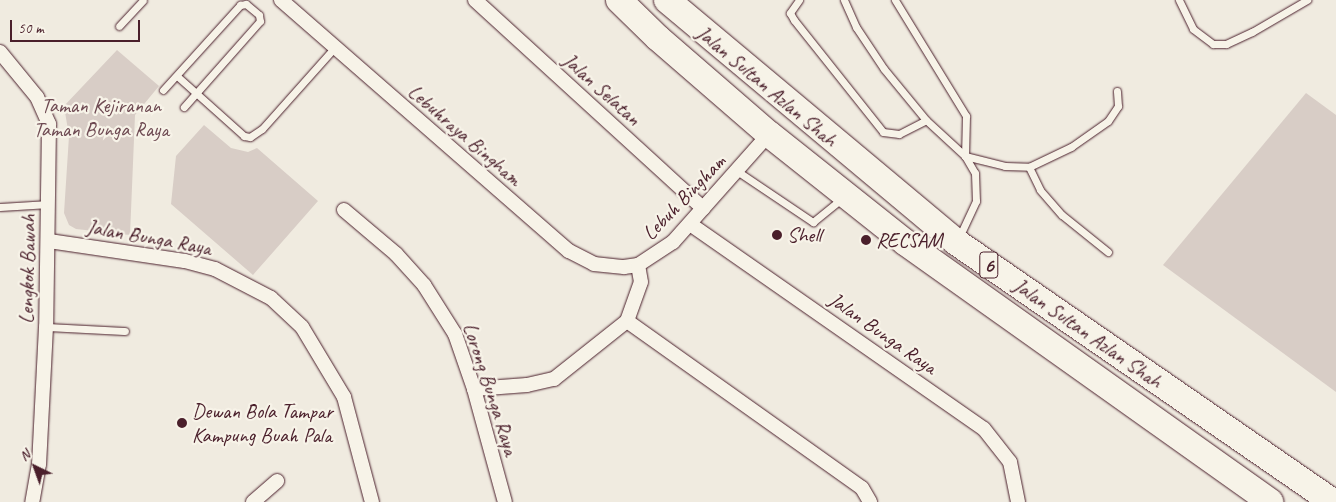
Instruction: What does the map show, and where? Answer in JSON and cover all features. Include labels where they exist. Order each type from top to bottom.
[{"type":"highway","name":"Jalan Sultan Azlan Shah","points":[[667,0],[956,242],[1333,502]]},
{"type":"highway","name":"Jalan Sultan Azlan Shah","points":[[619,1],[769,134],[845,196],[1012,321],[1256,497]]},
{"type":"street","name":"Lebuhraya Bingham","points":[[281,0],[569,251],[594,264],[624,267],[638,265]]},
{"type":"street","name":"Jalan Selatan","points":[[475,0],[703,208]]},
{"type":"street","name":"Lengkok Bawah","points":[[0,52],[37,97],[48,124],[49,241],[46,327],[40,464],[32,502]]},
{"type":"street","name":"Lebuh Bingham","points":[[627,321],[641,282],[638,265],[673,242],[769,134]]},
{"type":"street","name":"Lorong Bunga Raya","points":[[344,210],[396,254],[424,285],[455,334],[474,389],[505,502]]},
{"type":"street","name":"Jalan Bunga Raya","points":[[690,224],[984,429],[1010,462],[1018,502]]},
{"type":"street","name":"Jalan Bunga Raya","points":[[49,241],[146,253],[185,261],[215,269],[272,298],[302,327],[344,397],[372,502]]},
{"type":"street","points":[[474,389],[527,385],[554,379],[627,321],[862,488],[870,502]]},
{"type":"street","points":[[253,502],[277,481]]},
{"type":"lane","points":[[119,26],[143,0]]},
{"type":"lane","points":[[799,0],[790,13],[794,20],[883,132],[899,134],[926,120]]},
{"type":"lane","points":[[844,0],[856,27],[884,69],[926,120],[965,156],[975,173],[976,201],[956,242]]},
{"type":"lane","points":[[895,0],[963,110],[967,132],[965,156]]},
{"type":"lane","points":[[1179,0],[1193,29],[1213,44],[1226,44],[1252,32],[1307,0]]},
{"type":"lane","points":[[163,90],[240,5],[246,4],[259,15],[260,21],[184,107]]},
{"type":"lane","points":[[177,76],[244,136],[250,137],[262,129],[335,47]]},
{"type":"lane","points":[[965,156],[1005,166],[1029,167],[1070,147],[1108,121],[1118,106],[1117,90]]},
{"type":"lane","points":[[1029,167],[1040,190],[1062,215],[1108,252]]},
{"type":"lane","points":[[737,171],[813,222],[845,196]]},
{"type":"lane","points":[[0,207],[49,204]]},
{"type":"lane","points":[[46,327],[125,331]]},
{"type":"green space","name":"Taman Kejiranan Taman Bunga Raya","points":[[117,50],[159,86],[135,115],[130,235],[76,229],[69,225],[64,213],[69,136],[64,106]]},
{"type":"green space","points":[[1306,93],[1336,115],[1336,392],[1163,265]]},
{"type":"green space","points":[[204,125],[231,148],[248,152],[257,148],[318,201],[253,275],[171,204],[176,156]]},
{"type":"place","name":"Shell","points":[[777,235]]},
{"type":"place","name":"RECSAM","points":[[866,240]]},
{"type":"place","name":"Dewan Bola Tampar Kampung Buah Pala","points":[[182,423]]}]
